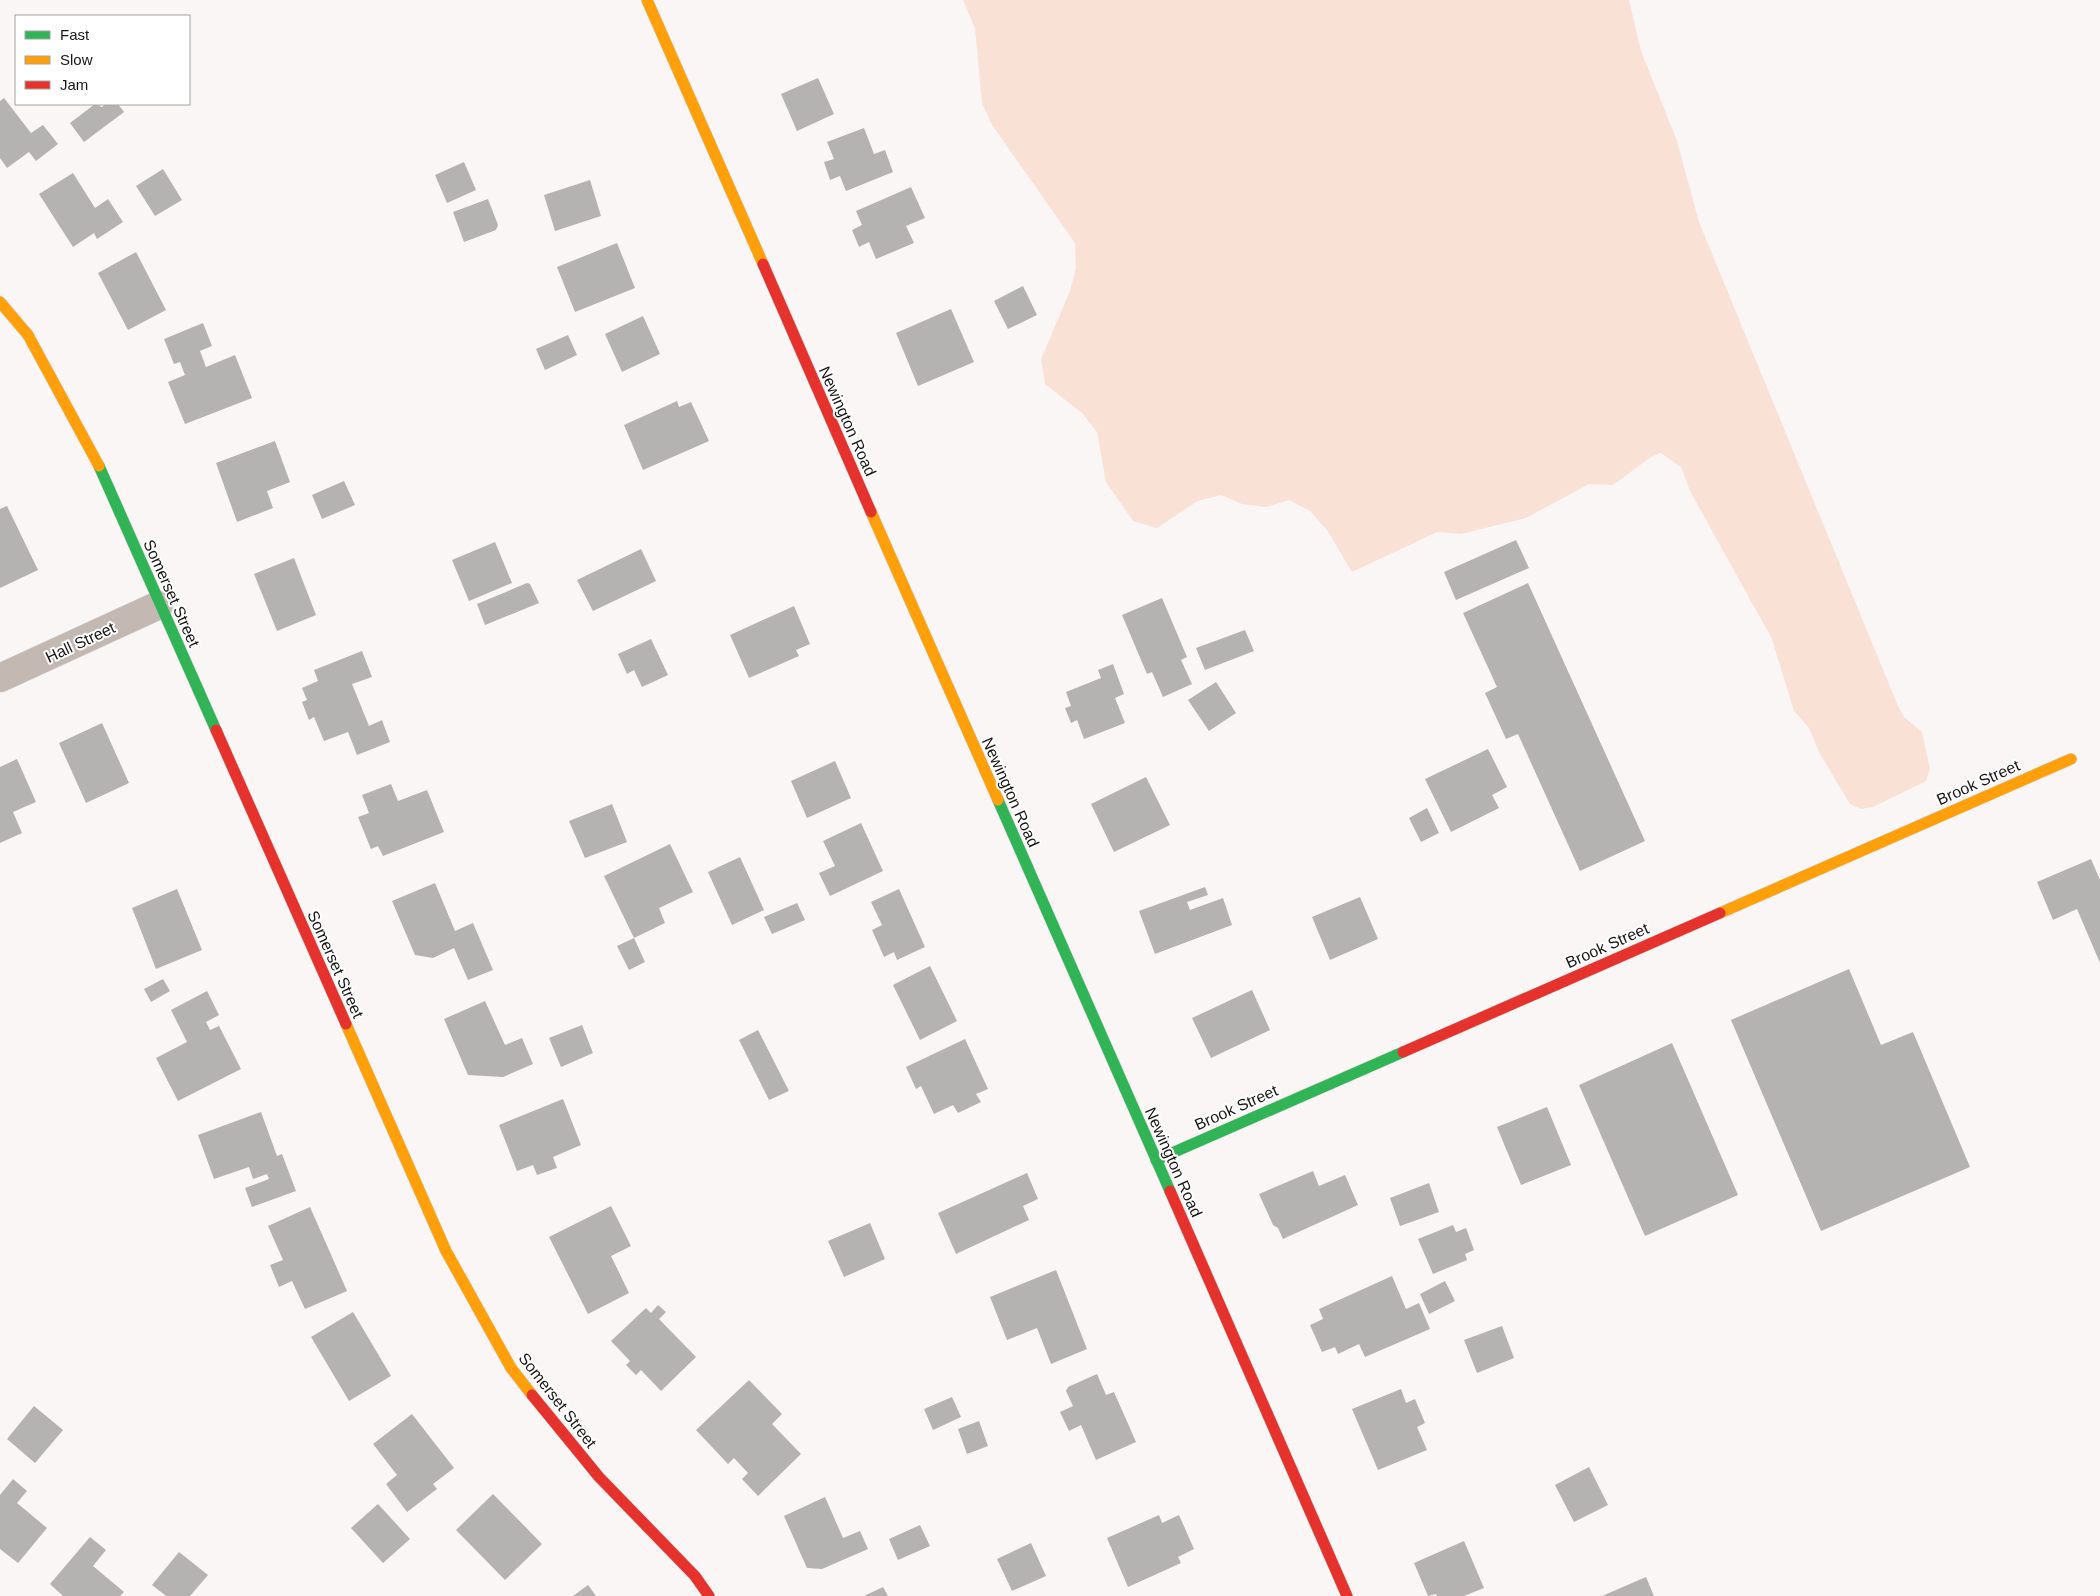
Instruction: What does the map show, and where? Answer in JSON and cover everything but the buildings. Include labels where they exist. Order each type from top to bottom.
[{"type":"street","name":"Newington Road","points":[[647,0],[1347,1596]]},
{"type":"street","name":"Somerset Street","points":[[0,302],[28,335],[97,461],[438,1233],[460,1276],[511,1368],[598,1478],[695,1576],[709,1596]]},
{"type":"street","name":"Hall Street","points":[[0,678],[159,605]]},
{"type":"street","name":"Brook Street","points":[[1156,1160],[2071,759]]},
{"type":"shaded area","points":[[963,0],[1629,0],[1641,51],[1677,141],[1699,222],[1898,706],[1904,717],[1922,732],[1930,769],[1926,781],[1873,807],[1861,809],[1850,804],[1819,752],[1809,728],[1794,711],[1772,639],[1690,491],[1681,467],[1661,453],[1651,457],[1613,485],[1589,484],[1526,518],[1461,534],[1437,532],[1352,572],[1327,530],[1310,511],[1289,500],[1266,507],[1242,504],[1221,495],[1198,501],[1157,528],[1133,521],[1106,482],[1097,432],[1082,413],[1045,384],[1041,359],[1070,291],[1076,268],[1075,243],[992,125],[982,103],[975,28]]},
{"type":"traffic: fast","points":[[99,466],[216,730]]},
{"type":"traffic: fast","points":[[998,800],[1170,1191]]},
{"type":"traffic: fast","points":[[1156,1160],[1403,1052]]},
{"type":"traffic: slow","points":[[647,0],[763,264]]},
{"type":"traffic: slow","points":[[0,302],[28,335],[99,466]]},
{"type":"traffic: slow","points":[[871,512],[998,800]]},
{"type":"traffic: slow","points":[[1720,913],[2071,759]]},
{"type":"traffic: slow","points":[[346,1024],[446,1251],[511,1368],[532,1395]]},
{"type":"traffic: jam","points":[[763,264],[871,512]]},
{"type":"traffic: jam","points":[[216,730],[346,1024]]},
{"type":"traffic: jam","points":[[1403,1052],[1720,913]]},
{"type":"traffic: jam","points":[[1170,1191],[1347,1596]]},
{"type":"traffic: jam","points":[[532,1395],[599,1477],[695,1576],[709,1596]]}]
